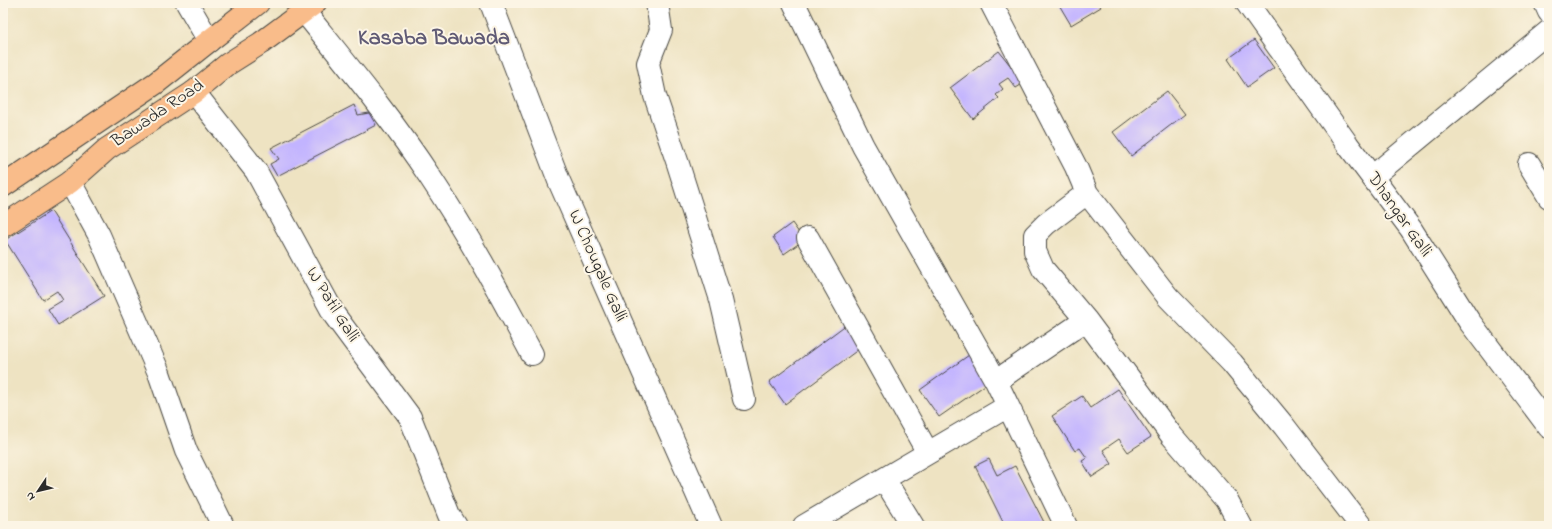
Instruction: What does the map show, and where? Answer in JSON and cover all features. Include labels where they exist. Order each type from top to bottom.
[{"type":"main road","name":"Bawada Road","points":[[3,186],[156,83],[258,3]]},
{"type":"main road","name":"Bawada Road","points":[[3,226],[70,182],[107,149],[194,92],[228,64],[261,43],[309,7]]},
{"type":"street","points":[[187,3],[209,40]]},
{"type":"street","name":"W Chougale Galli","points":[[491,3],[559,181],[710,526]]},
{"type":"street","points":[[657,3],[661,30],[648,63],[655,96],[721,300],[744,399]]},
{"type":"street","points":[[794,3],[863,146],[996,381],[1066,526]]},
{"type":"street","points":[[991,3],[1072,160],[1087,193],[1168,297],[1232,363],[1284,426],[1362,526]]},
{"type":"street","name":"Dhangar Galli","points":[[1247,3],[1411,229],[1469,321],[1549,428]]},
{"type":"street","points":[[1545,3],[1549,12]]},
{"type":"street","points":[[309,7],[430,177],[493,281],[532,354]]},
{"type":"street","points":[[1372,177],[1549,31]]},
{"type":"street","name":"W Patil Galli","points":[[194,92],[256,171],[335,316],[410,417],[449,515],[456,526]]},
{"type":"street","points":[[1529,164],[1549,197]]},
{"type":"street","points":[[70,182],[99,235],[159,373],[186,451],[223,526]]},
{"type":"street","points":[[1087,193],[1046,224],[1035,235],[1035,251],[1043,269],[1086,320],[1172,436],[1227,500],[1241,526]]},
{"type":"street","points":[[808,238],[928,453]]},
{"type":"street","points":[[996,381],[1086,320]]},
{"type":"street","points":[[804,526],[1008,406]]},
{"type":"street","points":[[884,479],[913,526]]},
{"type":"building","points":[[1058,3],[1098,3],[1101,7],[1071,25]]},
{"type":"building","points":[[1254,40],[1274,68],[1247,87],[1228,59]]},
{"type":"building","points":[[999,51],[1024,83],[1016,88],[1008,78],[999,84],[1003,89],[996,95],[999,98],[973,119],[950,88]]},
{"type":"building","points":[[1167,91],[1185,114],[1131,156],[1113,132]]},
{"type":"building","points":[[354,105],[358,115],[369,113],[376,125],[277,176],[270,164],[279,159],[271,148]]},
{"type":"building","points":[[51,211],[104,296],[58,325],[48,309],[63,300],[57,291],[43,300],[5,240]]},
{"type":"building","points":[[792,223],[804,240],[784,254],[773,237]]},
{"type":"building","points":[[847,324],[863,346],[785,404],[769,382]]},
{"type":"building","points":[[969,355],[988,383],[939,417],[920,390]]},
{"type":"building","points":[[1118,389],[1151,437],[1128,452],[1119,439],[1103,450],[1112,464],[1092,477],[1082,461],[1087,458],[1080,448],[1075,451],[1052,416],[1082,396],[1090,408]]},
{"type":"building","points":[[989,459],[997,475],[1015,466],[1046,526],[1005,526],[975,466]]},
{"type":"district","name":"Kasaba Bawada","points":[[434,39]]}]
